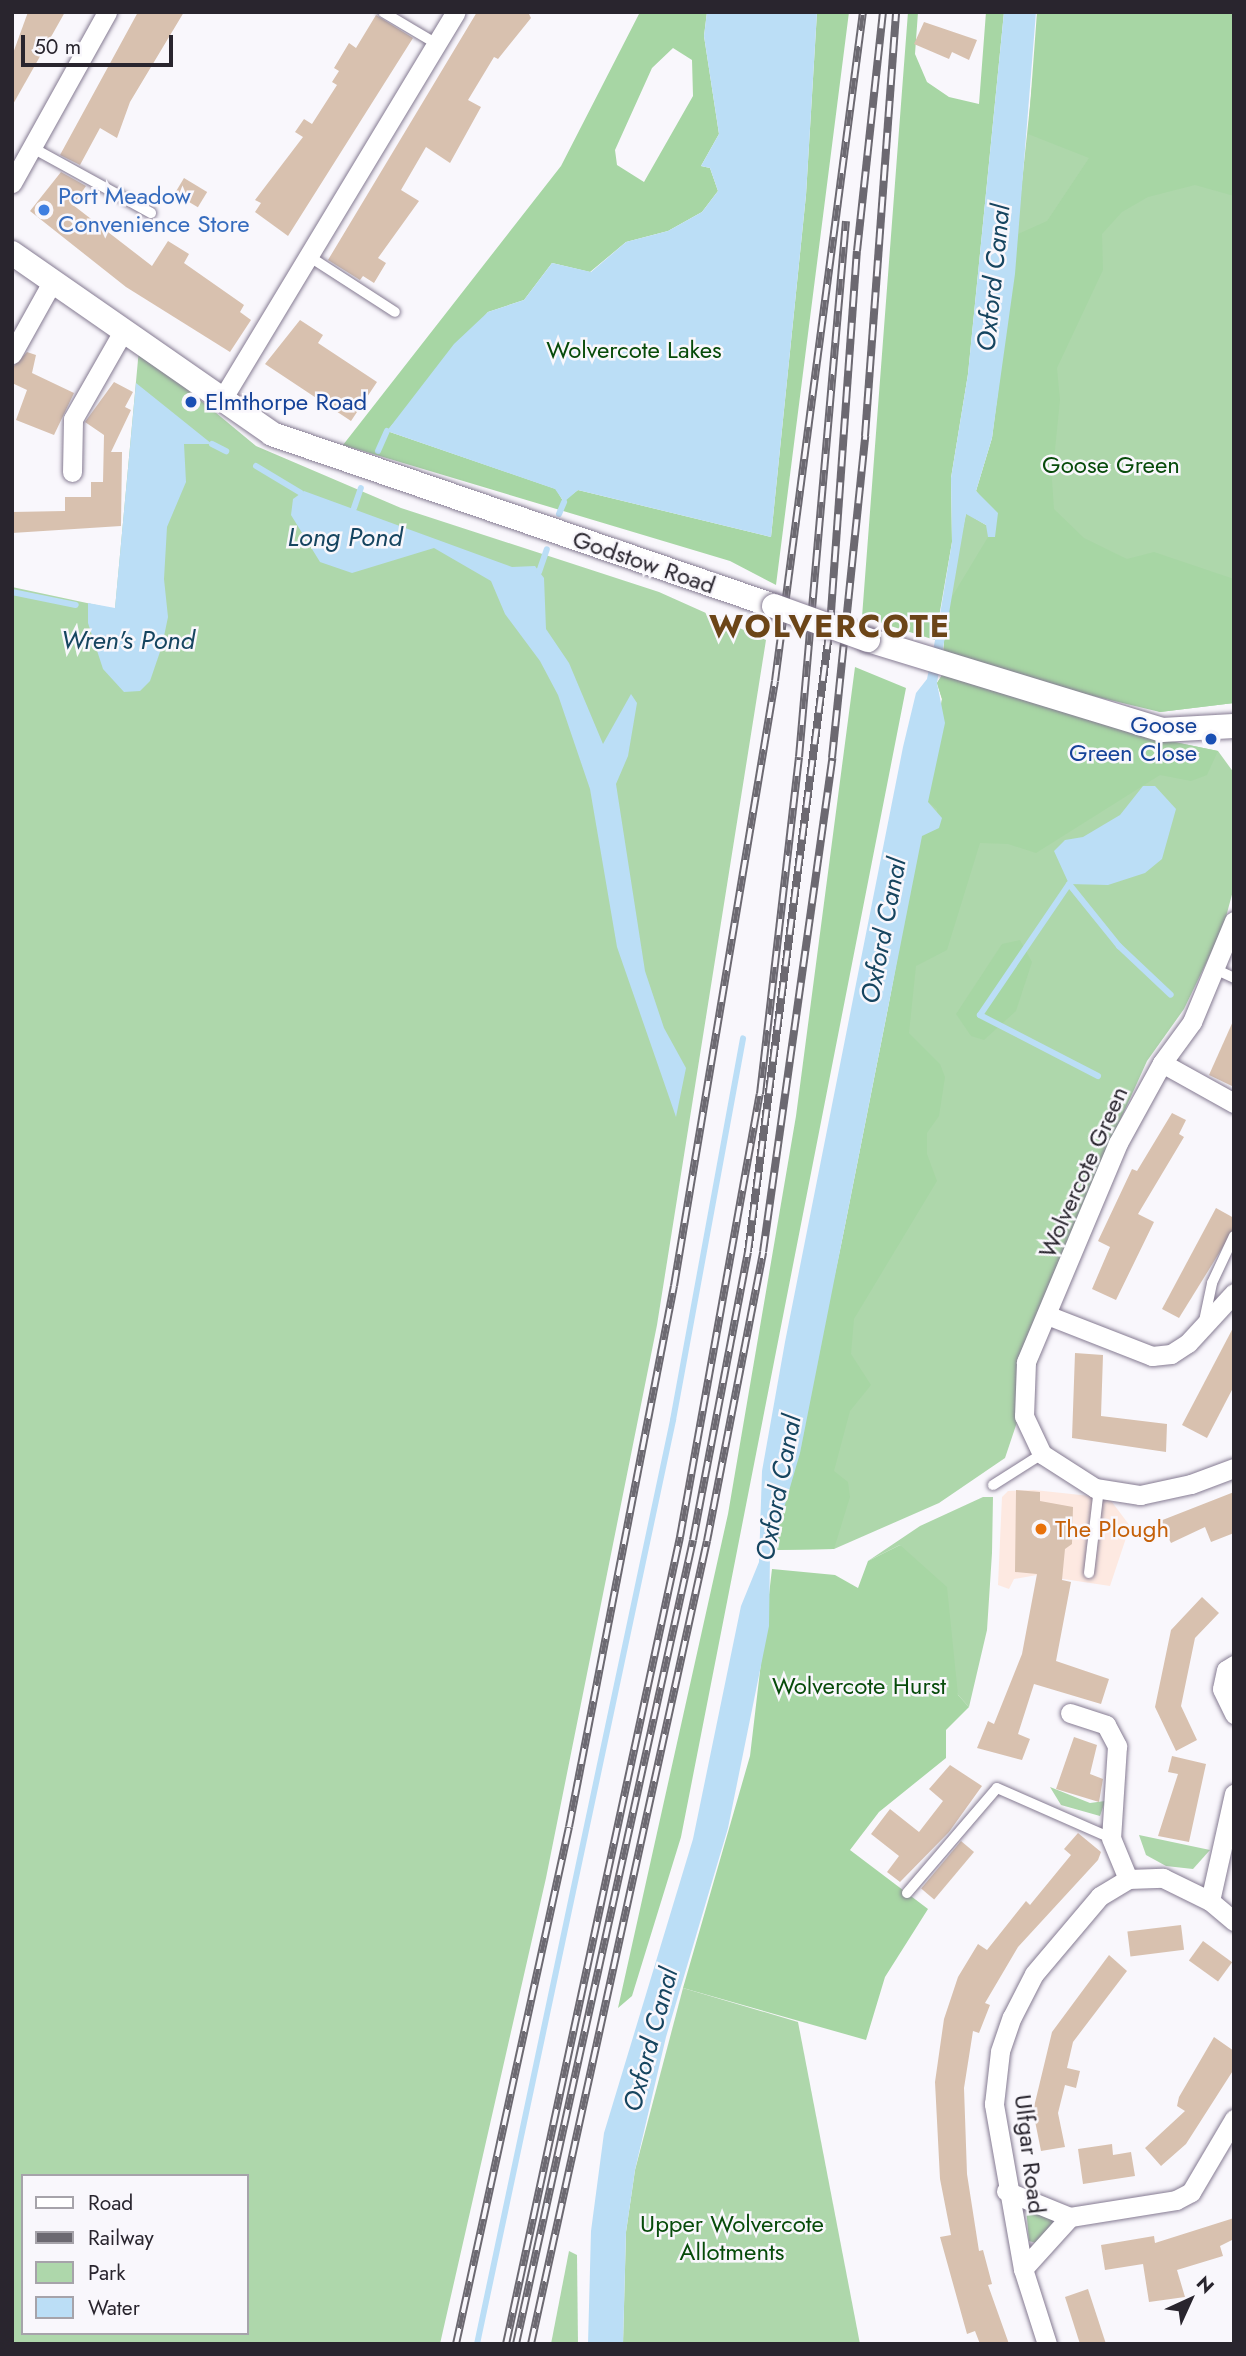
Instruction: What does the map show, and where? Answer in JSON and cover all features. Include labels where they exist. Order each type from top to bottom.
[{"type":"street","points":[[12,183],[107,12]]},
{"type":"street","points":[[221,401],[456,12]]},
{"type":"street","name":"Godstow Road","points":[[12,253],[221,401],[307,449],[973,675],[1162,730],[1234,726]]},
{"type":"street","points":[[12,354],[52,282]]},
{"type":"street","points":[[72,472],[73,419],[122,333]]},
{"type":"street","name":"Wolvercote Green","points":[[1042,1454],[1024,1416],[1026,1362],[1118,1143],[1162,1063],[1225,974],[1234,921]]},
{"type":"street","points":[[1162,1063],[1234,1102]]},
{"type":"street","points":[[1047,1315],[1152,1356],[1171,1354],[1202,1327],[1234,1293]]},
{"type":"street","points":[[1042,1454],[1068,1475],[1099,1488],[1140,1494],[1191,1484],[1234,1468]]},
{"type":"street","points":[[1234,1665],[1226,1670],[1222,1689],[1234,1714]]},
{"type":"street","points":[[1070,1713],[1105,1725],[1116,1746],[1111,1838],[1128,1879],[1163,1878],[1210,1901],[1234,1921]]},
{"type":"street","points":[[1210,1901],[1234,1794]]},
{"type":"street","name":"Ulfgar Road","points":[[1047,2344],[1023,2269],[1006,2191],[994,2104],[1000,2051],[1012,2017],[1034,1974],[1100,1896],[1128,1879]]},
{"type":"street","points":[[1006,2191],[1070,2217],[1176,2200],[1191,2192],[1234,2119]]},
{"type":"street","points":[[1023,2269],[1070,2217]]},
{"type":"lane","points":[[383,12],[437,44]]},
{"type":"lane","points":[[32,146],[151,213]]},
{"type":"lane","points":[[310,257],[395,312]]},
{"type":"lane","points":[[1202,1327],[1212,1283],[1234,1236]]},
{"type":"lane","points":[[993,1485],[1042,1454]]},
{"type":"lane","points":[[1089,1573],[1099,1488]]},
{"type":"lane","points":[[907,1893],[997,1788],[1111,1838]]},
{"type":"shaded area","points":[[1034,1490],[1109,1498],[1130,1526],[1110,1586],[1037,1575],[1014,1579],[1009,1589],[998,1585],[1002,1497],[1008,1491]]},
{"type":"green space","points":[[640,12],[707,12],[704,36],[719,134],[701,166],[710,168],[718,191],[702,212],[668,231],[626,242],[590,272],[552,263],[524,300],[488,312],[387,431],[556,489],[563,501],[578,490],[771,537],[806,195],[817,12],[849,12],[776,585],[730,561],[343,445],[561,166]],"holes":[[[673,48],[692,60],[693,96],[644,182],[617,165],[615,150],[652,68]]]},
{"type":"green space","points":[[908,12],[918,12],[915,54],[927,82],[949,97],[979,104],[986,12],[1004,12],[968,374],[951,478],[952,542],[935,640],[862,617]]},
{"type":"green space","points":[[1037,12],[1234,12],[1234,196],[1195,185],[1148,197],[1122,212],[1102,234],[1103,270],[1057,368],[1060,400],[1052,480],[1054,509],[1084,538],[1127,559],[1154,552],[1234,579],[1234,703],[1160,712],[981,669],[943,654],[947,605],[988,537],[995,537],[988,506],[976,491],[992,438],[1018,234],[1047,221],[1089,158],[1028,134]]},
{"type":"green space","name":"Goose Green","points":[[1033,77],[1234,93],[1234,703],[1160,712],[943,627],[966,513],[986,525]]},
{"type":"green space","points":[[139,349],[256,446],[401,508],[659,592],[766,640],[657,1325],[546,1878],[440,2344],[12,2344],[12,587],[115,609]]},
{"type":"green space","points":[[855,667],[906,688],[681,1837],[632,1996],[618,2008],[728,1514],[796,1116]]},
{"type":"green space","points":[[944,672],[1155,738],[1218,751],[1234,773],[1234,887],[1223,928],[1184,1009],[1147,1061],[1114,1134],[1005,1458],[939,1503],[834,1549],[772,1550],[867,1133],[942,699],[937,683]]},
{"type":"green space","points":[[944,672],[1155,738],[1218,751],[1207,775],[1191,781],[1160,775],[1036,853],[1008,844],[980,843],[947,950],[916,966],[909,1033],[940,1064],[945,1077],[939,1116],[927,1133],[927,1154],[937,1181],[854,1319],[851,1354],[871,1385],[850,1411],[834,1471],[848,1482],[850,1497],[834,1549],[772,1550],[800,1453],[922,836],[938,828],[937,809],[928,802],[942,699],[937,683]]},
{"type":"green space","points":[[1020,940],[1032,962],[1016,1011],[984,1040],[971,1036],[956,1014],[1002,944]]},
{"type":"green space","points":[[983,1497],[993,1497],[987,1630],[969,1707],[958,1695],[900,1545],[868,1561],[920,1526]]},
{"type":"green space","name":"Wolvercote Hurst","points":[[900,1545],[947,1587],[958,1695],[969,1707],[946,1730],[946,1758],[879,1812],[850,1850],[928,1909],[885,1977],[866,2040],[683,1988],[750,1756],[772,1569],[835,1575],[858,1588],[868,1561]]},
{"type":"green space","points":[[1050,1787],[1090,1803],[1105,1801],[1100,1816],[1061,1805]]},
{"type":"green space","points":[[1139,1835],[1210,1850],[1193,1869],[1166,1866],[1146,1855]]},
{"type":"green space","name":"Upper Wolvercote Allotments","points":[[683,1988],[798,2022],[860,2344],[623,2344],[626,2232],[635,2170]]},
{"type":"green space","points":[[1026,2207],[1055,2220],[1036,2243],[1029,2241]]},
{"type":"green space","points":[[569,2251],[577,2255],[578,2344],[551,2344]]},
{"type":"water","name":"Wolvercote Lakes","points":[[707,12],[817,12],[806,195],[771,537],[578,490],[564,502],[555,489],[387,431],[454,344],[488,312],[524,300],[552,263],[591,272],[626,242],[668,231],[702,212],[718,191],[710,168],[701,166],[719,134],[704,36]]},
{"type":"water","name":"Oxford Canal","points":[[1004,12],[1036,12],[1015,274],[992,438],[976,491],[998,513],[995,537],[988,537],[986,525],[966,514],[937,683],[945,723],[928,802],[942,818],[939,828],[922,836],[800,1453],[770,1556],[769,1626],[728,1828],[666,2037],[635,2170],[626,2232],[623,2344],[588,2344],[591,2231],[604,2133],[693,1839],[741,1606],[759,1562],[762,1471],[785,1342],[903,747],[916,693],[927,679],[938,626],[952,542],[951,478],[968,374]]},
{"type":"water","name":"Wren's Pond","points":[[136,383],[212,444],[184,444],[186,482],[167,527],[164,579],[168,617],[162,646],[150,681],[140,691],[124,692],[103,669],[88,623],[88,603],[115,608]]},
{"type":"water","name":"Long Pond","points":[[304,491],[512,567],[535,566],[544,578],[546,629],[569,663],[603,744],[631,694],[637,703],[628,756],[616,784],[645,971],[664,1028],[686,1068],[676,1117],[617,947],[590,789],[558,695],[540,661],[505,614],[491,581],[434,548],[352,573],[320,562],[291,515],[293,499]]},
{"type":"water","points":[[1143,786],[1155,786],[1176,809],[1162,859],[1145,873],[1108,885],[1069,884],[1054,851],[1065,840],[1083,837],[1120,815]]},
{"type":"building","points":[[28,12],[65,12],[12,106],[12,56]]},
{"type":"building","points":[[138,12],[184,12],[130,102],[117,138],[100,128],[80,165],[60,155]]},
{"type":"building","points":[[477,12],[528,12],[531,18],[498,59],[494,57],[468,100],[481,107],[450,163],[426,147],[401,190],[419,201],[378,258],[386,263],[374,283],[363,276],[360,280],[328,260]]},
{"type":"building","points":[[376,15],[413,38],[288,236],[255,212],[261,203],[255,200],[303,137],[295,132],[304,119],[312,124],[337,85],[332,82],[339,71],[334,68],[349,43],[356,48]]},
{"type":"building","points":[[924,22],[977,40],[969,60],[952,52],[949,59],[914,44]]},
{"type":"building","points":[[61,172],[86,186],[73,205],[152,266],[168,241],[189,254],[184,263],[244,305],[240,312],[251,320],[230,352],[126,287],[30,211]]},
{"type":"building","points":[[184,178],[207,192],[198,207],[175,193]]},
{"type":"building","points":[[300,320],[323,335],[318,343],[377,382],[351,421],[265,364]]},
{"type":"building","points":[[27,352],[36,355],[32,373],[74,393],[54,435],[16,420],[27,390],[12,383],[12,368]]},
{"type":"building","points":[[114,382],[133,392],[125,407],[131,410],[111,452],[122,452],[121,526],[12,533],[12,512],[65,511],[65,497],[91,497],[91,482],[103,482],[104,435],[85,422]]},
{"type":"building","points":[[1234,1019],[1234,1087],[1209,1075]]},
{"type":"building","points":[[1172,1113],[1186,1120],[1179,1134],[1184,1137],[1138,1214],[1154,1222],[1116,1300],[1092,1289],[1110,1247],[1098,1241],[1132,1169],[1137,1171]]},
{"type":"building","points":[[1216,1208],[1234,1218],[1234,1229],[1179,1318],[1162,1309]]},
{"type":"building","points":[[1234,1326],[1234,1386],[1207,1438],[1182,1425]]},
{"type":"building","points":[[1075,1353],[1103,1355],[1101,1416],[1167,1424],[1166,1452],[1072,1438]]},
{"type":"building","points":[[1016,1490],[1040,1492],[1040,1501],[1073,1507],[1072,1544],[1065,1549],[1062,1580],[1071,1582],[1056,1661],[1109,1679],[1101,1704],[1034,1684],[1018,1734],[1030,1739],[1022,1760],[977,1748],[988,1721],[994,1724],[1022,1654],[1037,1574],[1015,1572]]},
{"type":"building","points":[[1234,1492],[1234,1533],[1211,1542],[1205,1527],[1171,1543],[1160,1521]]},
{"type":"building","points":[[1202,1597],[1219,1613],[1195,1638],[1181,1706],[1197,1740],[1176,1751],[1155,1707],[1171,1630]]},
{"type":"building","points":[[1074,1737],[1097,1745],[1090,1774],[1103,1779],[1099,1802],[1056,1789]]},
{"type":"building","points":[[1172,1756],[1206,1764],[1189,1842],[1158,1836],[1178,1774],[1168,1772]]},
{"type":"building","points":[[950,1765],[982,1786],[949,1832],[900,1882],[887,1872],[899,1856],[871,1834],[890,1809],[919,1832],[943,1801],[929,1789]]},
{"type":"building","points":[[1078,1833],[1101,1852],[1098,1860],[1018,1947],[985,2003],[990,2005],[979,2033],[973,2031],[964,2088],[967,2174],[979,2251],[983,2250],[992,2284],[988,2285],[1009,2344],[980,2344],[975,2331],[967,2334],[940,2237],[951,2235],[940,2179],[935,2082],[944,2019],[958,1977],[978,1944],[987,1950],[1026,1901],[1030,1905],[1071,1855],[1064,1849]]},
{"type":"building","points":[[961,1841],[974,1852],[934,1899],[921,1888]]},
{"type":"building","points":[[1181,1925],[1184,1950],[1130,1956],[1127,1932]]},
{"type":"building","points":[[1203,1941],[1232,1962],[1218,1982],[1189,1960]]},
{"type":"building","points":[[1109,1955],[1127,1971],[1073,2042],[1067,2068],[1080,2071],[1076,2088],[1065,2085],[1058,2113],[1065,2147],[1041,2151],[1033,2111],[1052,2032]]},
{"type":"building","points":[[1214,2037],[1234,2051],[1234,2069],[1186,2144],[1161,2166],[1145,2148],[1185,2111],[1177,2106],[1179,2097]]},
{"type":"building","points":[[1112,2144],[1113,2155],[1131,2152],[1135,2176],[1083,2184],[1078,2149]]},
{"type":"building","points":[[1234,2218],[1234,2239],[1220,2246],[1223,2256],[1177,2270],[1185,2297],[1149,2302],[1143,2264],[1105,2270],[1101,2245],[1154,2236],[1155,2243]]},
{"type":"building","points":[[1088,2289],[1106,2344],[1080,2344],[1065,2297]]},
{"type":"waterway","points":[[378,451],[387,431]]},
{"type":"waterway","points":[[212,444],[226,451]]},
{"type":"waterway","points":[[256,466],[301,493]]},
{"type":"waterway","points":[[354,508],[361,488]]},
{"type":"waterway","points":[[559,514],[564,502]]},
{"type":"waterway","points":[[539,572],[547,549]]},
{"type":"waterway","points":[[12,592],[76,605]]},
{"type":"waterway","points":[[1098,1076],[980,1015],[1069,884],[1119,946],[1171,995]]},
{"type":"waterway","points":[[477,2344],[673,1420],[743,1038]]},
{"type":"railway","points":[[456,2344],[569,1827],[674,1286],[775,681],[863,12]]},
{"type":"railway","points":[[516,2344],[693,1540],[748,1252],[830,626],[857,251],[883,12]]},
{"type":"railway","points":[[531,2344],[707,1541],[763,1252],[832,758],[865,436],[896,12]]},
{"type":"railway","points":[[506,2344],[680,1537],[760,1094],[799,757],[846,221]]},
{"type":"place","name":"Port Meadow Convenience Store","points":[[44,210]]},
{"type":"place","name":"Elmthorpe Road","points":[[191,402]]},
{"type":"place","name":"Goose Green Close","points":[[1211,739]]},
{"type":"place","name":"The Plough","points":[[1041,1529]]},
{"type":"district","name":"WOLVERCOTE","points":[[830,626]]}]
